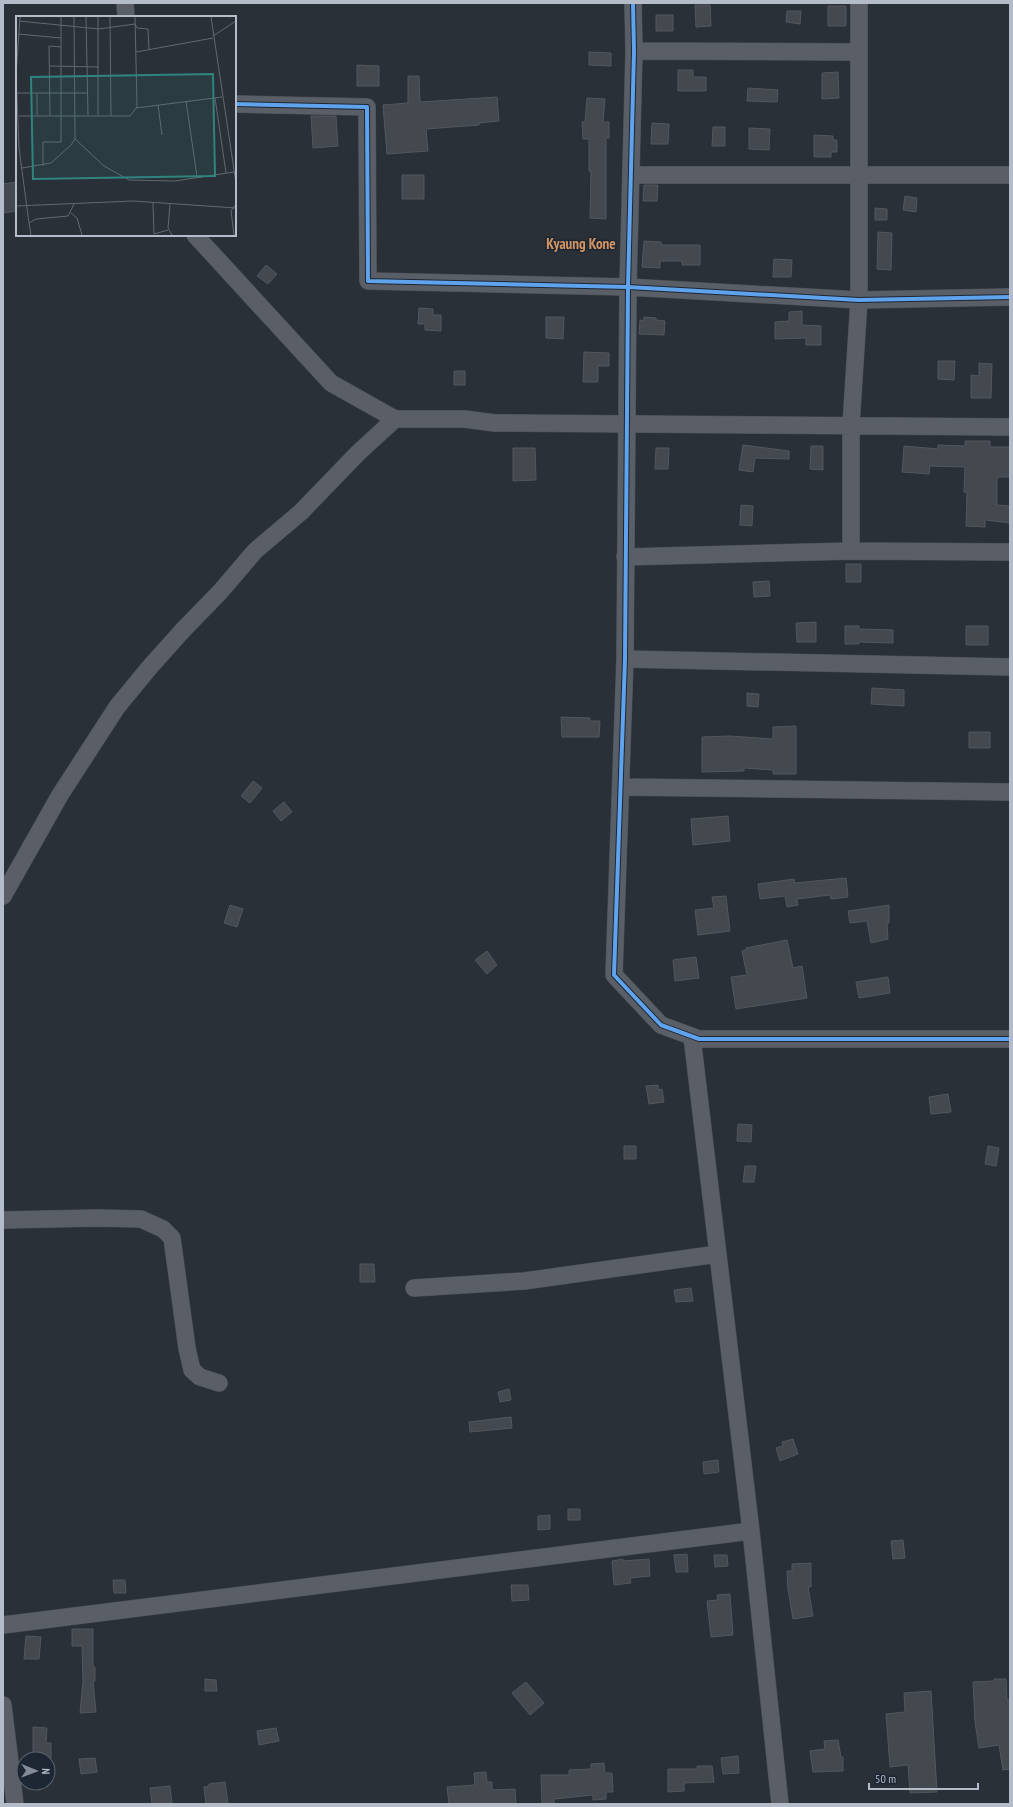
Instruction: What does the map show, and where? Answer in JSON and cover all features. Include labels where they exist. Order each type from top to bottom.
[{"type":"street","points":[[125,3],[126,16]]},
{"type":"street","points":[[633,3],[634,51],[626,423],[625,659],[614,975],[661,1026],[699,1039],[1010,1039]]},
{"type":"street","points":[[851,551],[851,425],[859,300],[859,3]]},
{"type":"street","points":[[634,51],[858,52]]},
{"type":"street","points":[[236,104],[367,107],[368,281],[628,287],[859,300],[1010,297]]},
{"type":"street","points":[[631,175],[1010,175]]},
{"type":"street","points":[[196,236],[331,383],[395,419],[464,419],[495,423],[1010,427]]},
{"type":"street","points":[[3,896],[60,796],[117,707],[149,668],[220,592],[255,550],[301,512],[358,453],[395,419]]},
{"type":"street","points":[[625,558],[851,551],[1010,552]]},
{"type":"street","points":[[625,659],[1010,667]]},
{"type":"street","points":[[621,787],[1010,792]]},
{"type":"street","points":[[692,1037],[751,1532],[780,1804]]},
{"type":"street","points":[[3,1220],[141,1218],[163,1229],[172,1238],[192,1370],[200,1377],[219,1383]]},
{"type":"street","points":[[414,1288],[524,1281],[718,1254]]},
{"type":"street","points":[[3,1625],[751,1532]]},
{"type":"street","points":[[3,1705],[16,1804]]},
{"type":"building","points":[[695,5],[710,5],[711,26],[696,27]]},
{"type":"building","points":[[828,6],[846,6],[846,26],[828,26]]},
{"type":"building","points":[[787,11],[801,11],[800,24],[786,22]]},
{"type":"building","points":[[656,15],[673,15],[673,31],[656,31]]},
{"type":"building","points":[[589,52],[611,53],[611,66],[589,65]]},
{"type":"building","points":[[357,65],[379,66],[379,86],[357,86]]},
{"type":"building","points":[[678,70],[693,70],[693,77],[706,77],[706,91],[678,91]]},
{"type":"building","points":[[838,72],[839,98],[822,99],[822,73]]},
{"type":"building","points":[[408,76],[419,76],[420,102],[497,97],[499,121],[479,123],[479,125],[426,129],[428,151],[387,154],[383,105],[408,103]]},
{"type":"building","points":[[748,88],[778,90],[777,102],[747,101]]},
{"type":"building","points":[[587,98],[605,99],[603,122],[609,122],[609,138],[606,138],[606,219],[590,218],[591,171],[589,171],[589,139],[583,139],[582,122],[585,122]]},
{"type":"building","points":[[311,116],[336,116],[338,146],[313,148]]},
{"type":"building","points":[[652,123],[669,124],[668,144],[651,144]]},
{"type":"building","points":[[713,127],[725,127],[725,146],[712,146]]},
{"type":"building","points":[[749,128],[770,129],[769,150],[749,149]]},
{"type":"building","points":[[814,135],[833,136],[833,140],[837,140],[837,152],[831,152],[831,157],[814,157]]},
{"type":"building","points":[[402,175],[424,175],[424,199],[402,199]]},
{"type":"building","points":[[16,182],[16,211],[3,213],[3,184]]},
{"type":"building","points":[[644,185],[658,185],[657,201],[643,201]]},
{"type":"building","points":[[905,196],[917,198],[916,212],[903,210]]},
{"type":"building","points":[[875,208],[887,209],[887,220],[875,220]]},
{"type":"building","points":[[878,232],[892,233],[891,270],[877,269]]},
{"type":"building","points":[[644,241],[661,242],[661,245],[700,245],[700,265],[682,265],[682,261],[660,261],[660,268],[642,267]]},
{"type":"building","points":[[774,259],[792,260],[791,277],[773,277]]},
{"type":"building","points":[[266,265],[277,274],[268,284],[257,276]]},
{"type":"building","points":[[419,308],[433,309],[433,315],[441,315],[441,331],[425,330],[425,324],[418,324]]},
{"type":"building","points":[[802,311],[802,325],[821,326],[821,345],[806,345],[806,338],[775,339],[775,322],[789,321],[789,312]]},
{"type":"building","points":[[546,317],[564,317],[563,339],[546,338]]},
{"type":"building","points":[[644,317],[656,318],[656,320],[665,321],[664,335],[639,334],[640,320],[644,321]]},
{"type":"building","points":[[584,352],[609,353],[609,366],[598,366],[598,382],[583,382]]},
{"type":"building","points":[[938,361],[955,361],[954,380],[938,379]]},
{"type":"building","points":[[979,363],[992,364],[991,398],[971,398],[971,375],[979,376]]},
{"type":"building","points":[[454,371],[465,371],[465,385],[454,385]]},
{"type":"building","points":[[965,441],[990,441],[990,447],[1010,447],[1010,477],[997,477],[997,505],[1010,506],[1010,523],[985,520],[985,527],[966,526],[967,492],[964,492],[965,467],[930,466],[929,474],[902,472],[904,446],[938,449],[938,445],[965,446]]},
{"type":"building","points":[[743,445],[789,451],[789,459],[755,458],[753,472],[739,470]]},
{"type":"building","points":[[811,446],[823,446],[823,470],[810,469]]},
{"type":"building","points":[[513,448],[535,448],[536,480],[513,481]]},
{"type":"building","points":[[656,448],[669,448],[668,469],[655,469]]},
{"type":"building","points":[[741,505],[753,506],[752,526],[740,525]]},
{"type":"building","points":[[846,564],[861,564],[861,582],[846,582]]},
{"type":"building","points":[[769,581],[770,596],[754,597],[753,582]]},
{"type":"building","points":[[816,622],[816,642],[797,642],[796,623]]},
{"type":"building","points":[[845,626],[859,626],[859,629],[893,630],[893,643],[859,642],[859,644],[845,644]]},
{"type":"building","points":[[966,626],[988,626],[988,645],[966,645]]},
{"type":"building","points":[[872,688],[904,690],[904,706],[871,704]]},
{"type":"building","points":[[747,693],[759,694],[758,707],[747,706]]},
{"type":"building","points":[[561,717],[590,718],[590,721],[600,721],[599,737],[562,737]]},
{"type":"building","points":[[796,726],[796,774],[773,774],[773,770],[744,768],[744,771],[702,772],[702,737],[730,736],[773,739],[773,727]]},
{"type":"building","points":[[969,732],[990,732],[990,748],[969,748]]},
{"type":"building","points":[[253,781],[262,788],[250,803],[241,796]]},
{"type":"building","points":[[284,802],[292,812],[281,821],[273,811]]},
{"type":"building","points":[[728,816],[730,841],[693,845],[691,819]]},
{"type":"building","points":[[846,878],[848,897],[831,899],[830,895],[797,899],[798,905],[787,907],[785,896],[760,899],[758,884],[794,879],[795,883]]},
{"type":"building","points":[[726,896],[730,931],[698,935],[695,910],[714,908],[712,897]]},
{"type":"building","points":[[230,905],[243,909],[237,927],[224,923]]},
{"type":"building","points":[[889,905],[889,923],[887,923],[888,939],[871,943],[867,921],[850,923],[848,911]]},
{"type":"building","points":[[787,940],[793,968],[802,966],[807,998],[736,1009],[731,977],[747,975],[742,951],[746,950],[746,948]]},
{"type":"building","points":[[487,951],[497,965],[487,974],[475,960]]},
{"type":"building","points":[[696,957],[699,978],[675,981],[673,960]]},
{"type":"building","points":[[888,977],[890,993],[859,998],[856,982]]},
{"type":"building","points":[[658,1085],[658,1090],[662,1089],[664,1102],[649,1104],[646,1086]]},
{"type":"building","points":[[948,1094],[951,1112],[931,1114],[929,1097]]},
{"type":"building","points":[[738,1124],[752,1125],[751,1142],[737,1141]]},
{"type":"building","points":[[624,1146],[636,1146],[636,1159],[624,1159]]},
{"type":"building","points":[[988,1146],[999,1148],[996,1166],[985,1164]]},
{"type":"building","points":[[745,1166],[756,1166],[754,1182],[743,1182]]},
{"type":"building","points":[[360,1264],[374,1264],[375,1282],[360,1282]]},
{"type":"building","points":[[691,1288],[693,1301],[676,1302],[674,1290]]},
{"type":"building","points":[[509,1389],[511,1400],[500,1402],[498,1392]]},
{"type":"building","points":[[511,1417],[512,1428],[470,1432],[469,1422]]},
{"type":"building","points":[[793,1439],[798,1454],[780,1461],[776,1448],[783,1446],[782,1442]]},
{"type":"building","points":[[718,1460],[719,1472],[704,1474],[703,1462]]},
{"type":"building","points":[[568,1509],[580,1509],[580,1520],[568,1520]]},
{"type":"building","points":[[550,1515],[550,1529],[538,1530],[538,1516]]},
{"type":"building","points":[[903,1540],[905,1558],[893,1559],[891,1541]]},
{"type":"building","points":[[687,1554],[688,1572],[676,1572],[674,1555]]},
{"type":"building","points":[[714,1555],[727,1555],[728,1566],[715,1567]]},
{"type":"building","points":[[623,1559],[623,1561],[649,1559],[650,1576],[630,1578],[631,1583],[614,1585],[612,1561]]},
{"type":"building","points":[[811,1563],[811,1587],[808,1587],[813,1616],[793,1619],[788,1589],[787,1571],[792,1571],[792,1564]]},
{"type":"building","points":[[113,1580],[125,1580],[126,1593],[114,1593]]},
{"type":"building","points":[[511,1585],[528,1585],[529,1600],[512,1601]]},
{"type":"building","points":[[730,1594],[733,1635],[711,1637],[707,1601],[718,1600],[717,1595]]},
{"type":"building","points":[[72,1629],[93,1629],[93,1667],[95,1667],[95,1681],[93,1681],[96,1712],[80,1713],[83,1681],[82,1646],[72,1646]]},
{"type":"building","points":[[26,1636],[41,1637],[39,1659],[24,1659]]},
{"type":"building","points":[[205,1679],[216,1680],[217,1691],[205,1691]]},
{"type":"building","points":[[994,1679],[1006,1679],[1007,1700],[1010,1700],[1010,1769],[1003,1770],[999,1745],[979,1748],[975,1722],[973,1682],[994,1681]]},
{"type":"building","points":[[526,1682],[544,1703],[530,1715],[512,1693]]},
{"type":"building","points":[[931,1691],[937,1792],[910,1793],[908,1765],[890,1767],[886,1714],[905,1712],[904,1693]]},
{"type":"building","points":[[33,1727],[47,1728],[46,1743],[51,1743],[51,1751],[33,1751]]},
{"type":"building","points":[[276,1728],[279,1741],[259,1745],[257,1731]]},
{"type":"building","points":[[838,1740],[841,1757],[843,1757],[843,1771],[813,1772],[810,1751],[825,1749],[824,1741]]},
{"type":"building","points":[[738,1756],[739,1773],[723,1774],[721,1758]]},
{"type":"building","points":[[95,1758],[97,1772],[81,1774],[79,1759]]},
{"type":"building","points":[[604,1763],[605,1773],[612,1773],[613,1792],[606,1792],[606,1799],[593,1800],[593,1795],[554,1799],[554,1803],[542,1803],[541,1775],[569,1775],[569,1770],[591,1769],[591,1764]]},
{"type":"building","points":[[697,1766],[712,1766],[714,1782],[684,1783],[684,1791],[668,1792],[668,1769],[697,1769]]},
{"type":"building","points":[[486,1772],[487,1782],[492,1782],[492,1790],[515,1789],[516,1804],[449,1804],[447,1787],[475,1785],[474,1773]]},
{"type":"building","points":[[225,1782],[228,1804],[206,1804],[204,1787],[209,1786],[209,1784]]},
{"type":"building","points":[[170,1786],[172,1804],[152,1804],[150,1788]]},
{"type":"cycle path","points":[[633,3],[634,51],[628,287],[625,659],[614,975],[661,1025],[699,1039],[1010,1039]]},
{"type":"cycle path","points":[[236,104],[367,107],[368,281],[628,287],[859,300],[1010,297]]},
{"type":"district","name":"Kyaung Kone","points":[[581,244]]}]
